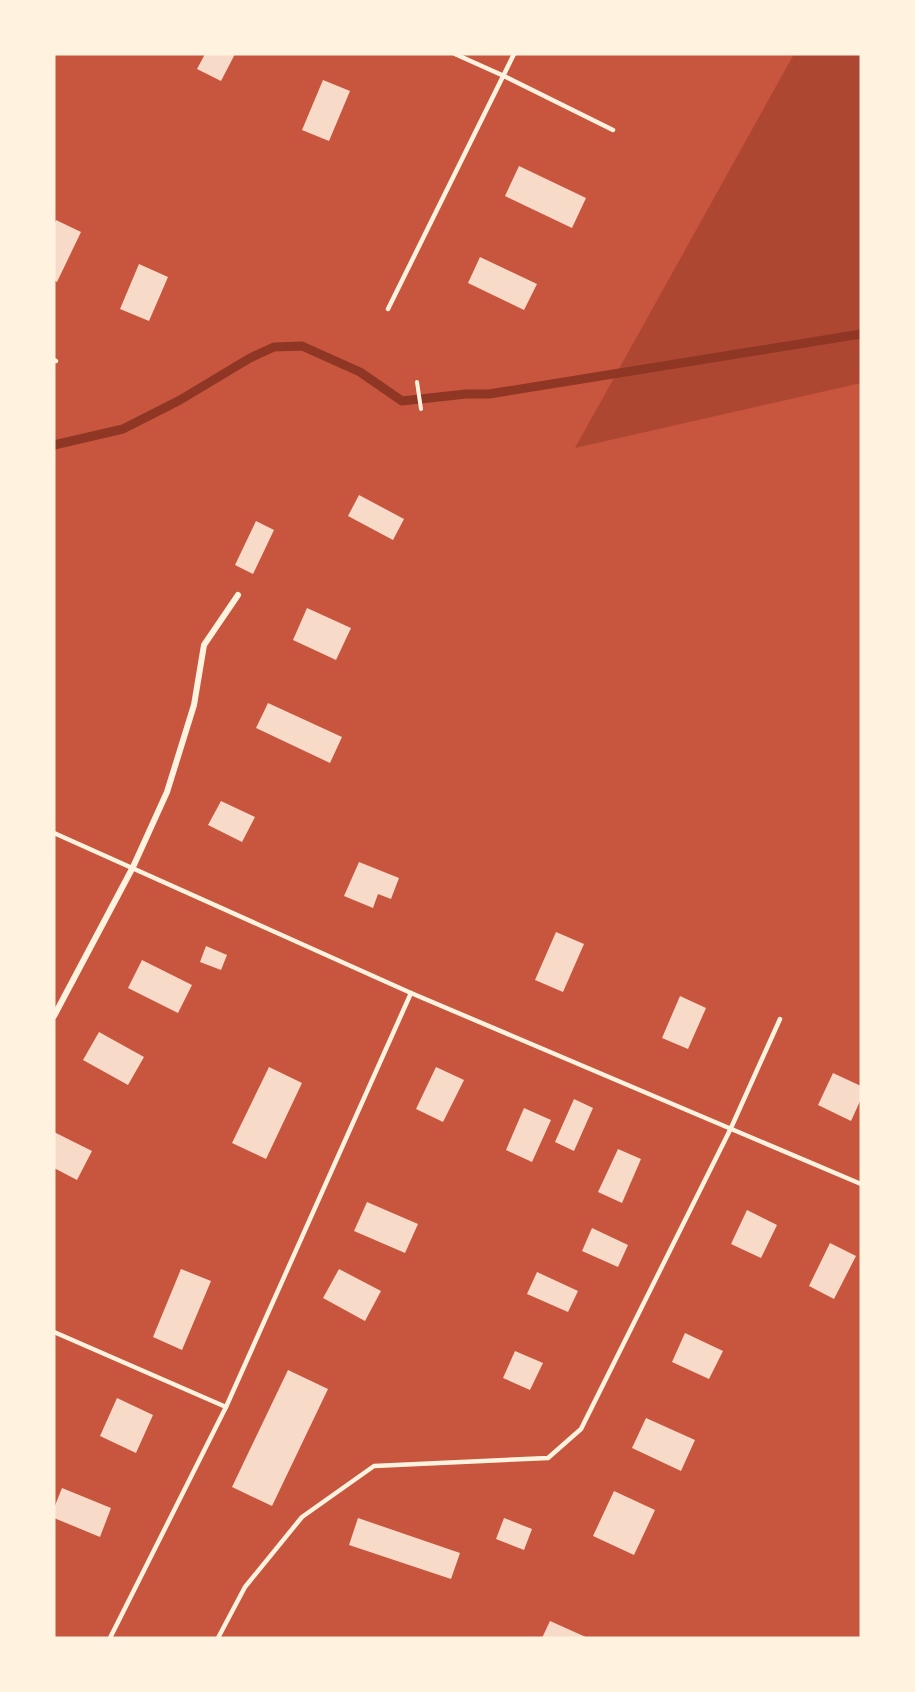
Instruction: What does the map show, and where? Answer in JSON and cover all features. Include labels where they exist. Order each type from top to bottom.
[{"type":"street","points":[[54,1016],[133,867],[167,792],[194,705],[204,645],[238,595]]},
{"type":"lane","points":[[455,54],[613,130]]},
{"type":"lane","points":[[388,309],[514,54]]},
{"type":"lane","points":[[54,833],[411,993],[861,1184]]},
{"type":"lane","points":[[110,1638],[226,1407],[411,993]]},
{"type":"lane","points":[[218,1638],[245,1587],[302,1517],[374,1466],[548,1458],[581,1429],[731,1128],[780,1018]]},
{"type":"lane","points":[[54,1332],[226,1407]]},
{"type":"path","points":[[417,382],[421,409]]},
{"type":"shaded area","points":[[794,54],[861,54],[861,383],[575,448]]},
{"type":"building","points":[[205,54],[235,54],[221,81],[197,69]]},
{"type":"building","points":[[323,80],[350,91],[329,141],[302,130]]},
{"type":"building","points":[[519,166],[586,198],[572,228],[505,196]]},
{"type":"building","points":[[56,220],[81,232],[57,282],[54,280],[54,225]]},
{"type":"building","points":[[480,257],[537,284],[524,310],[468,283]]},
{"type":"building","points":[[139,264],[168,277],[149,321],[120,309]]},
{"type":"building","points":[[359,495],[404,519],[393,540],[348,516]]},
{"type":"building","points":[[256,521],[274,530],[253,574],[235,565]]},
{"type":"building","points":[[307,608],[351,628],[336,660],[293,640]]},
{"type":"building","points":[[268,703],[342,737],[330,763],[256,728]]},
{"type":"building","points":[[221,801],[255,817],[242,842],[208,825]]},
{"type":"building","points":[[359,862],[399,878],[391,899],[378,894],[373,908],[344,896]]},
{"type":"building","points":[[556,932],[584,944],[563,992],[535,980]]},
{"type":"building","points":[[206,946],[227,955],[221,970],[200,962]]},
{"type":"building","points":[[142,960],[192,985],[178,1013],[128,988]]},
{"type":"building","points":[[680,996],[706,1008],[688,1049],[662,1038]]},
{"type":"building","points":[[99,1032],[144,1057],[128,1085],[83,1060]]},
{"type":"building","points":[[269,1067],[302,1083],[266,1159],[232,1143]]},
{"type":"building","points":[[436,1067],[464,1080],[443,1122],[416,1109]]},
{"type":"building","points":[[833,1073],[861,1086],[861,1099],[851,1121],[818,1105]]},
{"type":"building","points":[[574,1099],[593,1108],[574,1151],[555,1142]]},
{"type":"building","points":[[524,1108],[551,1120],[532,1162],[506,1150]]},
{"type":"building","points":[[54,1132],[92,1151],[77,1180],[54,1168]]},
{"type":"building","points":[[618,1149],[641,1159],[622,1203],[598,1192]]},
{"type":"building","points":[[367,1202],[418,1224],[405,1253],[354,1231]]},
{"type":"building","points":[[747,1210],[777,1225],[761,1258],[731,1244]]},
{"type":"building","points":[[592,1228],[628,1245],[618,1267],[582,1251]]},
{"type":"building","points":[[830,1243],[856,1256],[834,1299],[809,1286]]},
{"type":"building","points":[[181,1269],[211,1281],[182,1350],[153,1337]]},
{"type":"building","points":[[339,1269],[381,1291],[365,1321],[323,1298]]},
{"type":"building","points":[[537,1272],[578,1291],[568,1312],[527,1294]]},
{"type":"building","points":[[685,1333],[723,1351],[709,1379],[672,1362]]},
{"type":"building","points":[[515,1351],[543,1363],[530,1390],[503,1378]]},
{"type":"building","points":[[288,1370],[328,1389],[272,1506],[232,1487]]},
{"type":"building","points":[[117,1398],[153,1415],[136,1453],[100,1436]]},
{"type":"building","points":[[646,1418],[695,1440],[681,1471],[632,1448]]},
{"type":"building","points":[[62,1488],[111,1508],[100,1537],[54,1518],[54,1508]]},
{"type":"building","points":[[614,1491],[655,1510],[634,1555],[593,1536]]},
{"type":"building","points":[[358,1518],[460,1553],[451,1579],[349,1545]]},
{"type":"building","points":[[504,1518],[532,1529],[524,1550],[496,1539]]},
{"type":"building","points":[[550,1621],[588,1638],[542,1638]]},
{"type":"waterway","points":[[54,445],[123,429],[274,347],[302,346],[360,372],[402,401],[466,394],[489,394],[861,334]]}]
